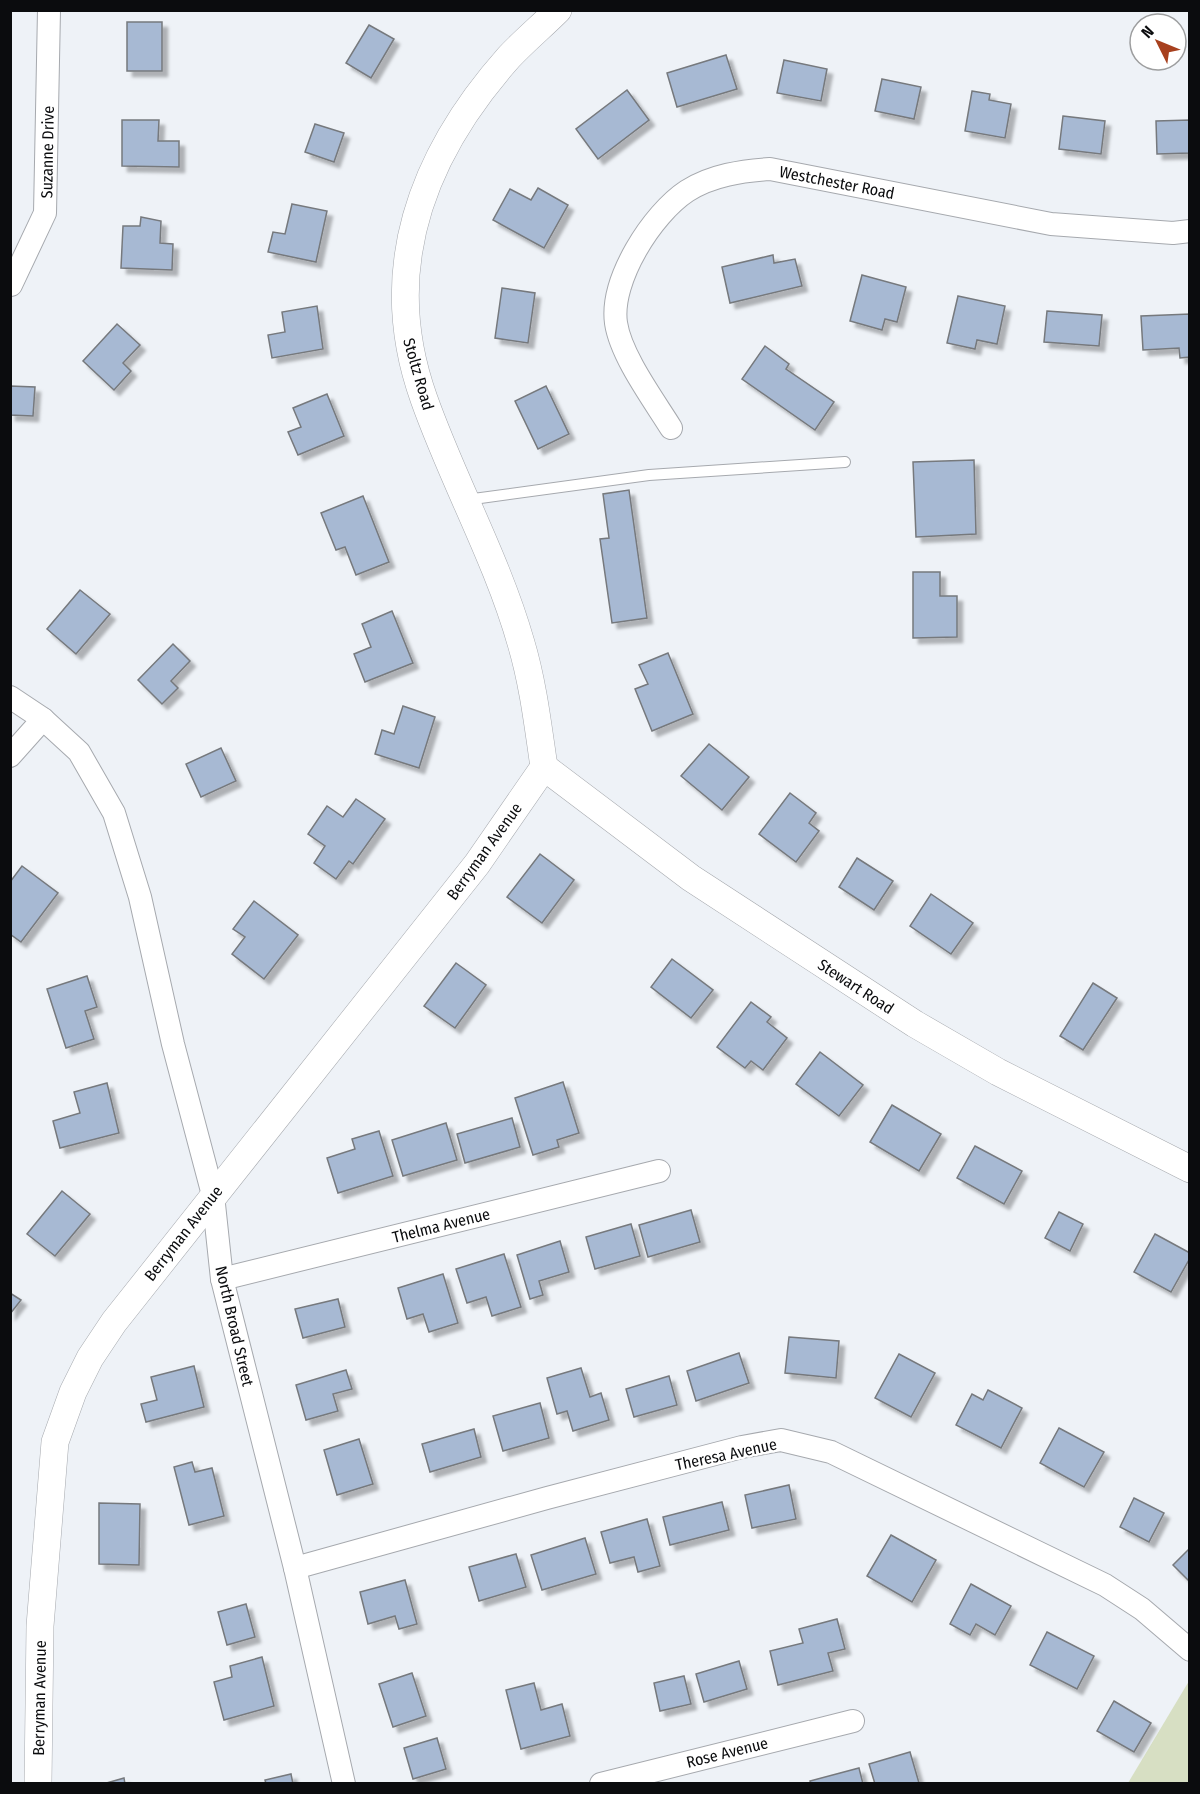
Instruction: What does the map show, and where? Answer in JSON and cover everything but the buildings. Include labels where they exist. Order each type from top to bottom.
[{"type":"street","name":"Suzanne Drive","points":[[11,285],[45,213],[49,10]]},
{"type":"street","name":"Stoltz Road","points":[[544,767],[536,707],[521,642],[424,399],[409,351],[403,302],[410,230],[432,171],[466,114],[508,57],[558,10]]},
{"type":"street","name":"Westchester Road","points":[[671,428],[632,365],[616,323],[620,280],[650,228],[687,192],[734,172],[770,169],[1051,224],[1173,233],[1190,231]]},
{"type":"street","name":"North Broad Street","points":[[10,697],[43,719],[78,752],[114,813],[140,897],[173,1044],[213,1195],[222,1279],[295,1568],[344,1784]]},
{"type":"street","points":[[10,756],[43,719]]},
{"type":"street","name":"Stewart Road","points":[[544,767],[691,878],[915,1024],[998,1072],[1190,1168]]},
{"type":"street","name":"Berryman Avenue","points":[[38,1784],[40,1626],[55,1443],[73,1392],[90,1358],[114,1322],[477,864],[544,767]]},
{"type":"street","name":"Thelma Avenue","points":[[222,1279],[659,1171]]},
{"type":"street","name":"Theresa Avenue","points":[[295,1568],[547,1498],[742,1447],[781,1440],[831,1452],[1105,1585],[1142,1609],[1190,1650]]},
{"type":"street","name":"Rose Avenue","points":[[601,1784],[853,1721]]},
{"type":"lane","points":[[466,500],[649,475],[845,462]]},
{"type":"green space","points":[[1189,1681],[1189,1783],[1128,1783]]}]
